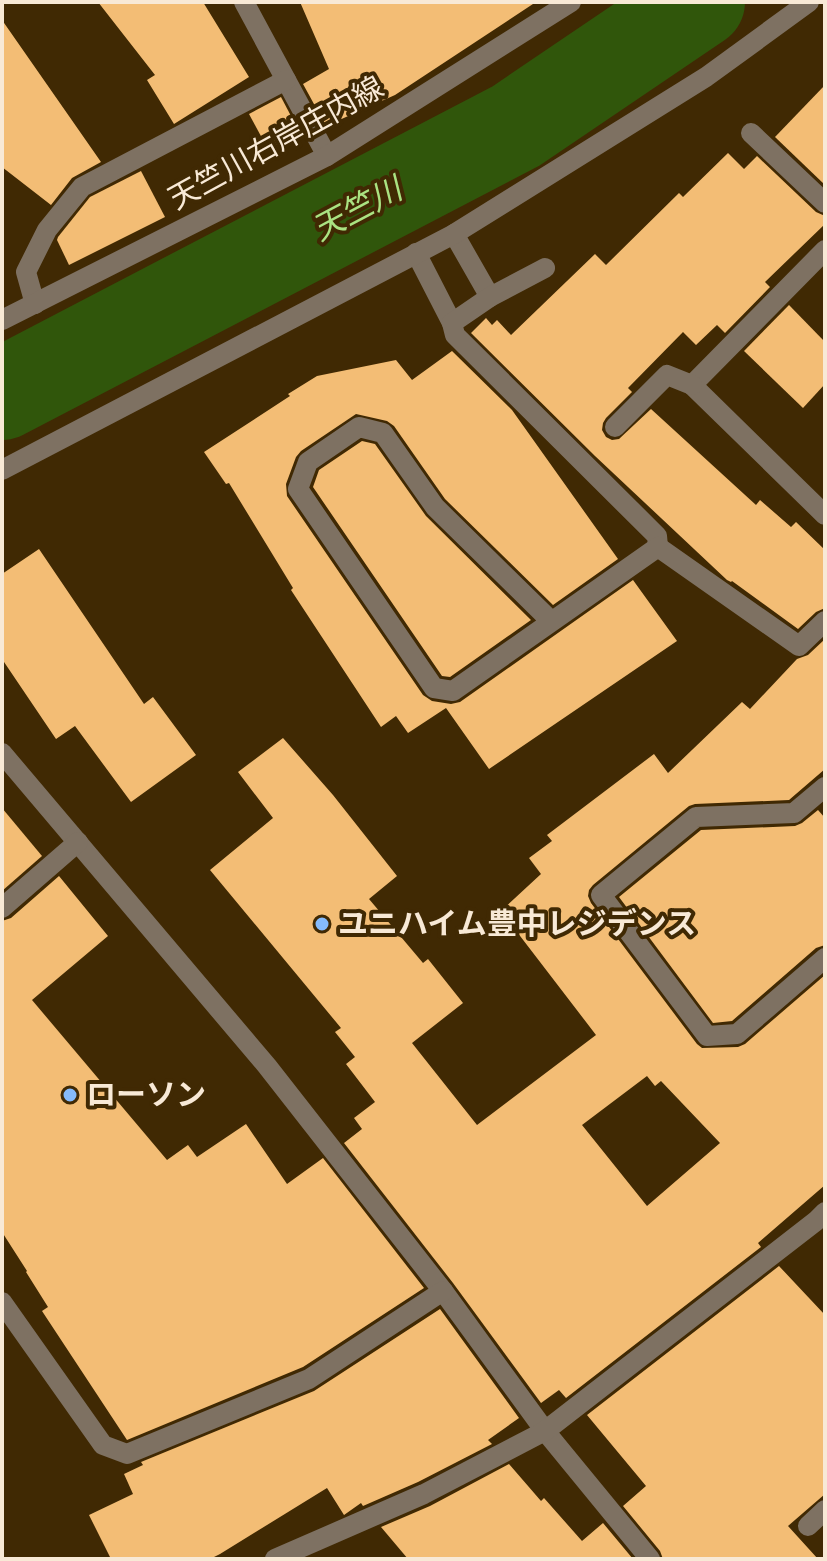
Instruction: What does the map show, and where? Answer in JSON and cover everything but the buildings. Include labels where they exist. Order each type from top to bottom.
[{"type":"street","points":[[244,2],[327,156]]},
{"type":"street","name":"天竺川右岸庄内線","points":[[2,320],[327,156],[571,2]]},
{"type":"street","points":[[2,470],[454,234],[706,77],[809,2]]},
{"type":"street","points":[[35,304],[26,272],[47,230],[82,187],[286,80]]},
{"type":"street","points":[[751,133],[825,203]]},
{"type":"street","points":[[454,234],[490,297]]},
{"type":"street","points":[[692,385],[825,250]]},
{"type":"street","points":[[416,253],[452,323],[455,335],[657,536],[658,547],[799,646],[825,621]]},
{"type":"street","points":[[452,323],[490,297],[545,268]]},
{"type":"street","points":[[615,427],[667,375],[692,385],[825,515]]},
{"type":"street","points":[[551,621],[435,507],[383,433],[359,427],[308,462],[298,489],[434,688],[453,691],[658,547]]},
{"type":"street","points":[[2,753],[267,1066],[443,1291],[545,1431],[650,1559]]},
{"type":"street","points":[[825,787],[794,813],[696,817],[601,895],[707,1036],[737,1034],[825,958]]},
{"type":"street","points":[[2,908],[78,842]]},
{"type":"street","points":[[275,1559],[424,1494],[545,1431],[825,1212]]},
{"type":"street","points":[[2,1302],[103,1445],[127,1454],[309,1379],[443,1291]]},
{"type":"street","points":[[808,1526],[825,1510]]},
{"type":"waterway","name":"天竺川","points":[[2,394],[516,126],[699,2]]},
{"type":"place","name":"ユニハイム豊中レジデンス","points":[[322,924]]},
{"type":"place","name":"ローソン","points":[[70,1095]]}]
